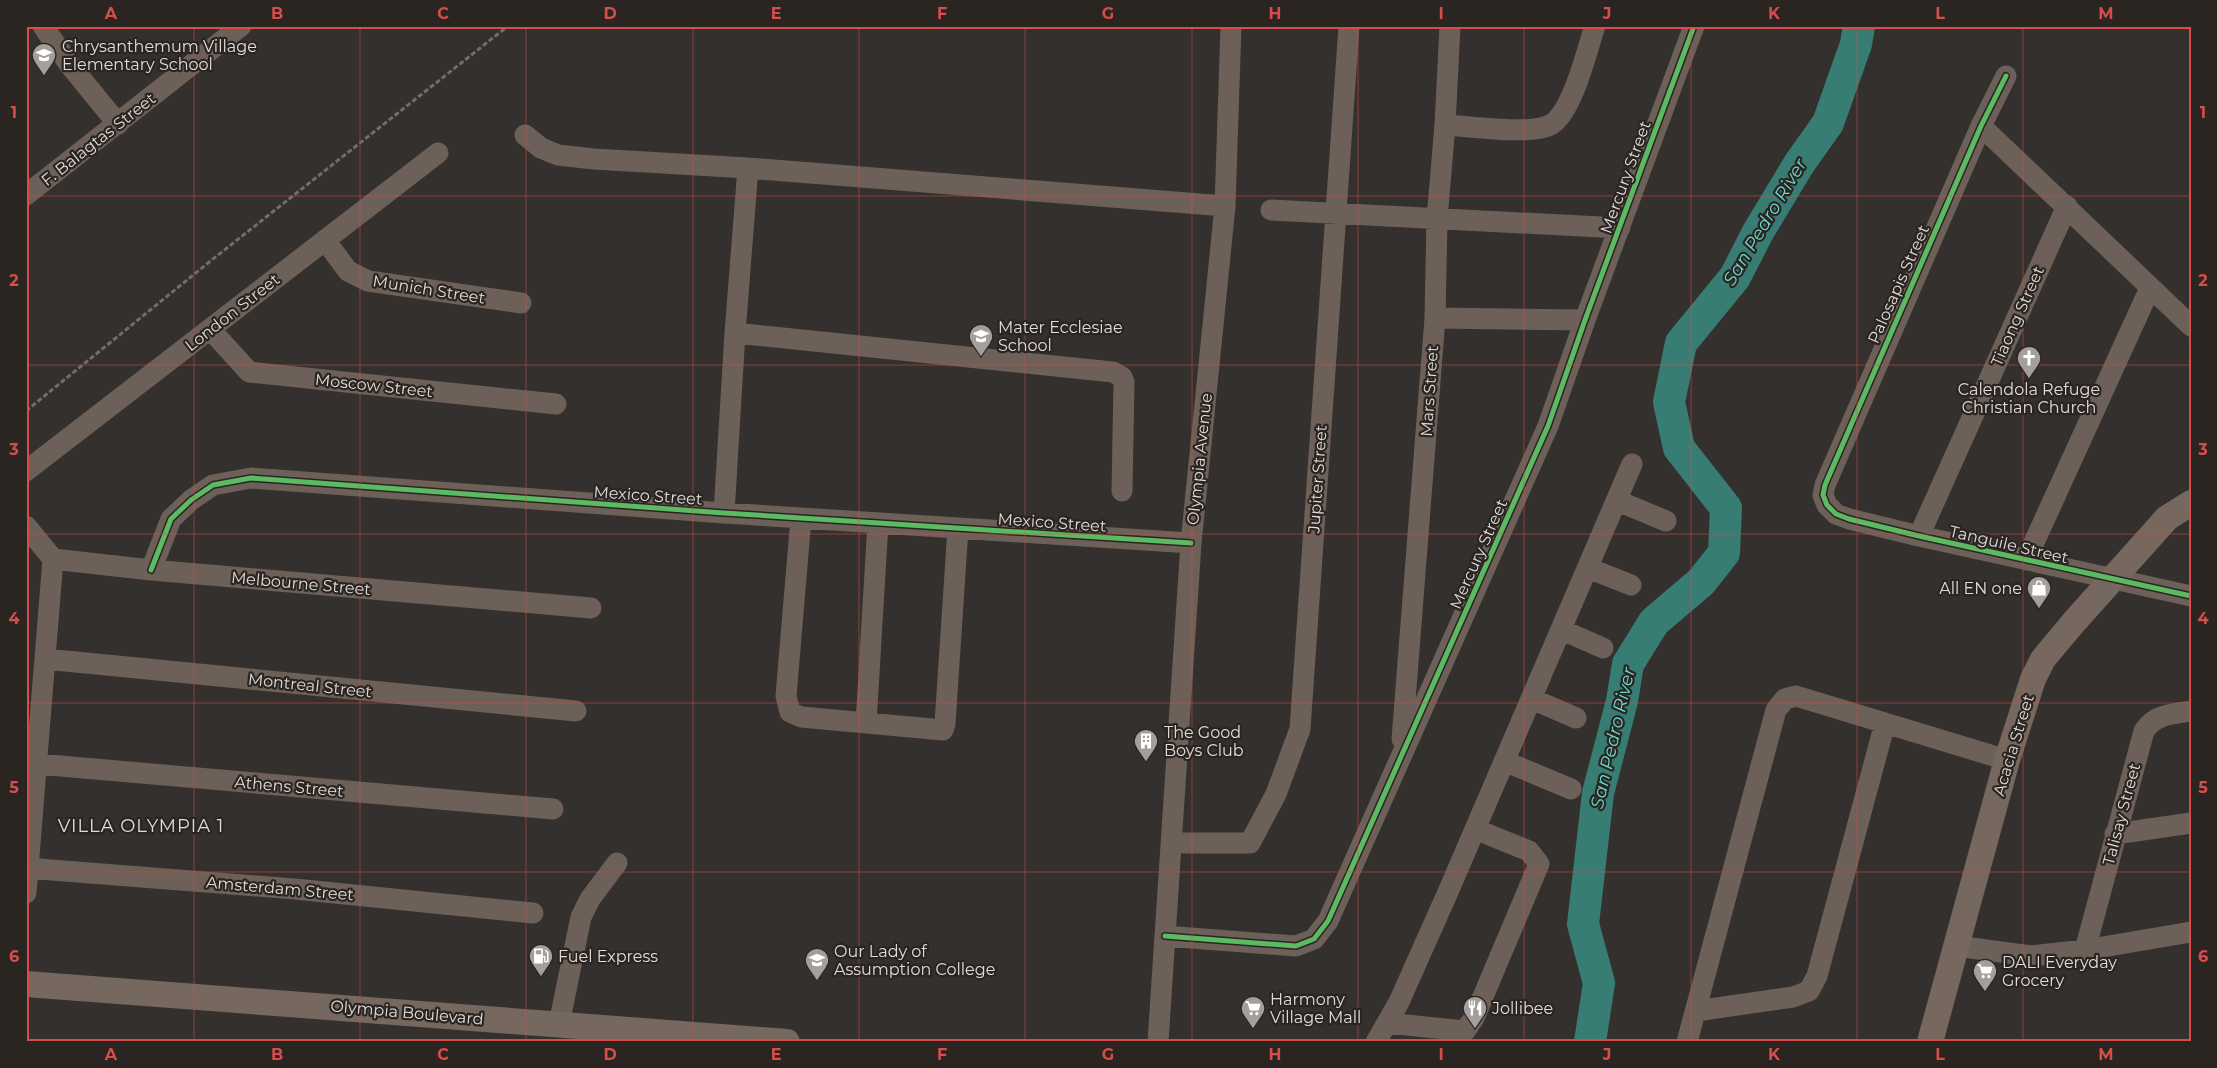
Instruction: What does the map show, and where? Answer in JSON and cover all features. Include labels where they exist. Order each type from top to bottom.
[{"type":"main road","name":"Acacia Street","points":[[1930,1042],[2007,760],[2033,679],[2043,659],[2167,518],[2191,503]]},
{"type":"main road","name":"Olympia Boulevard","points":[[26,984],[788,1042]]},
{"type":"street","points":[[43,26],[69,64],[118,124]]},
{"type":"street","name":"F. Balagtas Street","points":[[26,195],[241,26]]},
{"type":"street","name":"Olympia Avenue","points":[[1158,1042],[1191,543],[1225,206],[1231,26]]},
{"type":"street","name":"Jupiter Street","points":[[1171,843],[1250,843],[1276,794],[1300,729],[1349,26]]},
{"type":"street","name":"Mars Street","points":[[1401,755],[1435,318],[1437,218],[1445,125],[1450,26]]},
{"type":"street","points":[[1445,125],[1523,130],[1552,124],[1562,114],[1570,100],[1595,26]]},
{"type":"street","name":"Mercury Street","points":[[1164,936],[1296,946],[1314,939],[1328,921],[1548,426],[1585,320],[1694,26]]},
{"type":"street","name":"Palosapis Street","points":[[1827,505],[1823,495],[1825,484],[1981,126],[2006,76]]},
{"type":"street","points":[[1981,126],[2191,326]]},
{"type":"street","points":[[525,135],[541,148],[558,155],[594,159],[748,168],[1225,206]]},
{"type":"street","name":"London Street","points":[[26,471],[438,153]]},
{"type":"street","points":[[724,513],[735,333],[748,168]]},
{"type":"street","name":"Tiaong Street","points":[[1919,536],[2067,206]]},
{"type":"street","points":[[1271,210],[1620,228]]},
{"type":"street","name":"Munich Street","points":[[325,240],[348,271],[368,281],[521,303]]},
{"type":"street","points":[[2026,560],[2150,288]]},
{"type":"street","points":[[1435,318],[1585,320]]},
{"type":"street","name":"Moscow Street","points":[[210,329],[249,372],[556,404]]},
{"type":"street","points":[[735,333],[1113,372],[1122,377],[1124,382],[1122,491]]},
{"type":"street","points":[[1376,1042],[1399,1002],[1618,501],[1632,464]]},
{"type":"street","name":"Mexico Street","points":[[150,570],[171,520],[191,500],[213,485],[251,478],[724,513],[1191,543]]},
{"type":"street","points":[[1618,501],[1666,521]]},
{"type":"street","name":"Tanguile Street","points":[[1827,505],[1836,514],[1919,536],[2191,596]]},
{"type":"street","points":[[801,518],[786,696],[790,712],[801,717],[943,730],[946,724],[958,528]]},
{"type":"street","points":[[866,723],[878,523]]},
{"type":"street","points":[[26,526],[53,559],[45,659],[31,764],[26,893]]},
{"type":"street","name":"Melbourne Street","points":[[53,559],[150,570],[591,608]]},
{"type":"street","points":[[1588,568],[1631,585]]},
{"type":"street","points":[[1562,630],[1603,648]]},
{"type":"street","name":"Montreal Street","points":[[45,659],[576,712]]},
{"type":"street","points":[[1687,1042],[1776,710],[1785,699],[1796,696],[2007,760]]},
{"type":"street","points":[[1532,699],[1576,718]]},
{"type":"street","name":"Talisay Street","points":[[2085,950],[2144,731],[2149,723],[2156,718],[2191,711]]},
{"type":"street","points":[[1696,1011],[1793,997],[1809,991],[1818,976],[1885,723]]},
{"type":"street","points":[[1504,761],[1571,789]]},
{"type":"street","name":"Athens Street","points":[[31,764],[553,808]]},
{"type":"street","points":[[2115,834],[2191,823]]},
{"type":"street","points":[[1388,1023],[1465,1031],[1474,1018],[1539,864],[1529,851],[1475,829]]},
{"type":"street","points":[[559,1024],[581,917],[590,899],[617,863]]},
{"type":"street","name":"Amsterdam Street","points":[[27,868],[295,889],[533,913]]},
{"type":"street","points":[[1956,946],[2031,956],[2085,950],[2191,932]]},
{"type":"path","points":[[26,411],[208,263],[508,26]]},
{"type":"waterway","name":"San Pedro River","points":[[1590,1042],[1599,983],[1583,924],[1598,793],[1622,701],[1628,664],[1654,622],[1701,582],[1724,553],[1726,508],[1679,448],[1669,402],[1681,343],[1735,277],[1758,232],[1799,164],[1828,123],[1856,44],[1859,26]]},
{"type":"cycle path","points":[[1165,936],[1296,946],[1314,939],[1328,921],[1548,426],[1585,320],[1694,26]]},
{"type":"cycle path","points":[[2006,76],[1981,126],[1825,485],[1823,495],[1827,505],[1836,514],[1849,519],[2191,596]]},
{"type":"cycle path","points":[[151,570],[171,519],[191,500],[213,485],[251,478],[724,513],[1191,543]]},
{"type":"place","name":"Chrysanthemum Village Elementary School","points":[[44,76]]},
{"type":"place","name":"Mater Ecclesiae School","points":[[981,357]]},
{"type":"place","name":"Calendola Refuge Christian Church","points":[[2029,379]]},
{"type":"place","name":"All EN one","points":[[2039,609]]},
{"type":"place","name":"The Good Boys Club","points":[[1146,762]]},
{"type":"place","name":"Fuel Express","points":[[541,977]]},
{"type":"place","name":"Our Lady of Assumption College","points":[[817,981]]},
{"type":"place","name":"DALI Everyday Grocery","points":[[1985,992]]},
{"type":"place","name":"Harmony Village Mall","points":[[1253,1029]]},
{"type":"place","name":"Jollibee","points":[[1475,1029]]},
{"type":"district","name":"VILLA OLYMPIA 1","points":[[141,826]]}]
